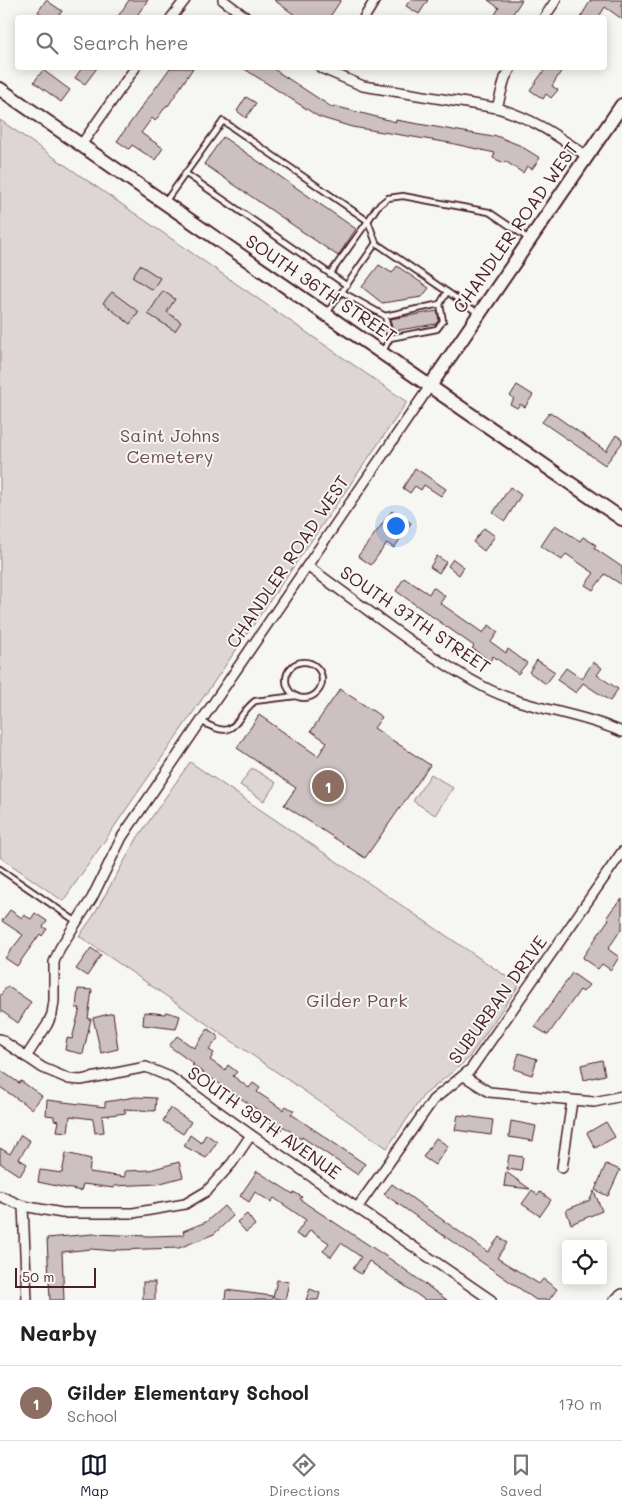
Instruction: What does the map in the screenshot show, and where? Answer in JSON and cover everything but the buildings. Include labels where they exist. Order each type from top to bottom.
[{"type":"main road","name":"SOUTH 36TH STREET","points":[[0,89],[622,519]]},
{"type":"main road","name":"CHANDLER ROAD WEST","points":[[430,386],[478,313],[622,105]]},
{"type":"street","points":[[173,15],[185,0]]},
{"type":"street","points":[[223,0],[243,15]]},
{"type":"street","points":[[366,15],[375,0]]},
{"type":"street","points":[[546,15],[556,0]]},
{"type":"street","points":[[81,145],[134,70]]},
{"type":"street","points":[[497,108],[505,78],[510,70]]},
{"type":"street","points":[[336,71],[363,86],[497,108],[538,123],[587,156]]},
{"type":"street","name":"CHANDLER ROAD WEST","points":[[26,1057],[47,1026],[52,1014],[54,962],[60,948],[92,898],[129,824],[430,386]]},
{"type":"street","name":"SOUTH 37TH STREET","points":[[307,566],[438,659],[485,687],[529,705],[622,732]]},
{"type":"street","name":"SUBURBAN DRIVE","points":[[357,1208],[433,1100],[471,1069],[622,852]]},
{"type":"street","name":"SOUTH 39TH AVENUE","points":[[0,1039],[56,1075],[69,1079],[82,1080],[146,1067],[170,1077],[251,1135],[492,1300]]},
{"type":"street","points":[[464,1076],[489,1092],[572,1101],[594,1102],[621,1098]]},
{"type":"street","points":[[562,1168],[572,1101]]},
{"type":"street","points":[[0,1196],[23,1206],[62,1213],[133,1213],[185,1204],[207,1190],[232,1162],[251,1135]]},
{"type":"street","points":[[23,1206],[27,1300]]},
{"type":"street","points":[[614,1300],[622,1294]]},
{"type":"lane","points":[[164,203],[222,121],[368,221],[376,243],[478,313]]},
{"type":"lane","points":[[185,173],[346,285]]},
{"type":"lane","points":[[330,274],[378,207],[388,198],[403,196],[489,212],[530,240]]},
{"type":"lane","points":[[326,314],[376,243]]},
{"type":"lane","points":[[342,292],[385,316],[425,310],[440,304],[447,292]]},
{"type":"lane","points":[[390,338],[437,329],[443,321],[440,304]]},
{"type":"lane","points":[[383,352],[390,338],[385,316]]},
{"type":"lane","points":[[428,325],[429,331]]},
{"type":"lane","points":[[415,327],[416,334]]},
{"type":"lane","points":[[404,329],[405,336]]},
{"type":"lane","points":[[200,720],[218,730],[228,730],[237,724],[255,701],[296,696],[308,698],[319,691],[322,679],[318,668],[313,664],[307,662],[296,664],[288,672],[286,677],[288,689],[296,696]]},
{"type":"lane","points":[[0,869],[77,922]]},
{"type":"green space","name":"Saint Johns Cemetery","points":[[0,120],[407,402],[63,901],[0,857]]},
{"type":"green space","name":"Gilder Park","points":[[190,762],[519,985],[468,1059],[423,1096],[387,1148],[79,936],[92,918],[138,837]]},
{"type":"green space","points":[[252,768],[276,783],[264,801],[240,785]]},
{"type":"green space","points":[[431,774],[453,788],[435,815],[413,801]]},
{"type":"place","name":"Gilder Elementary School","points":[[328,786]]}]
